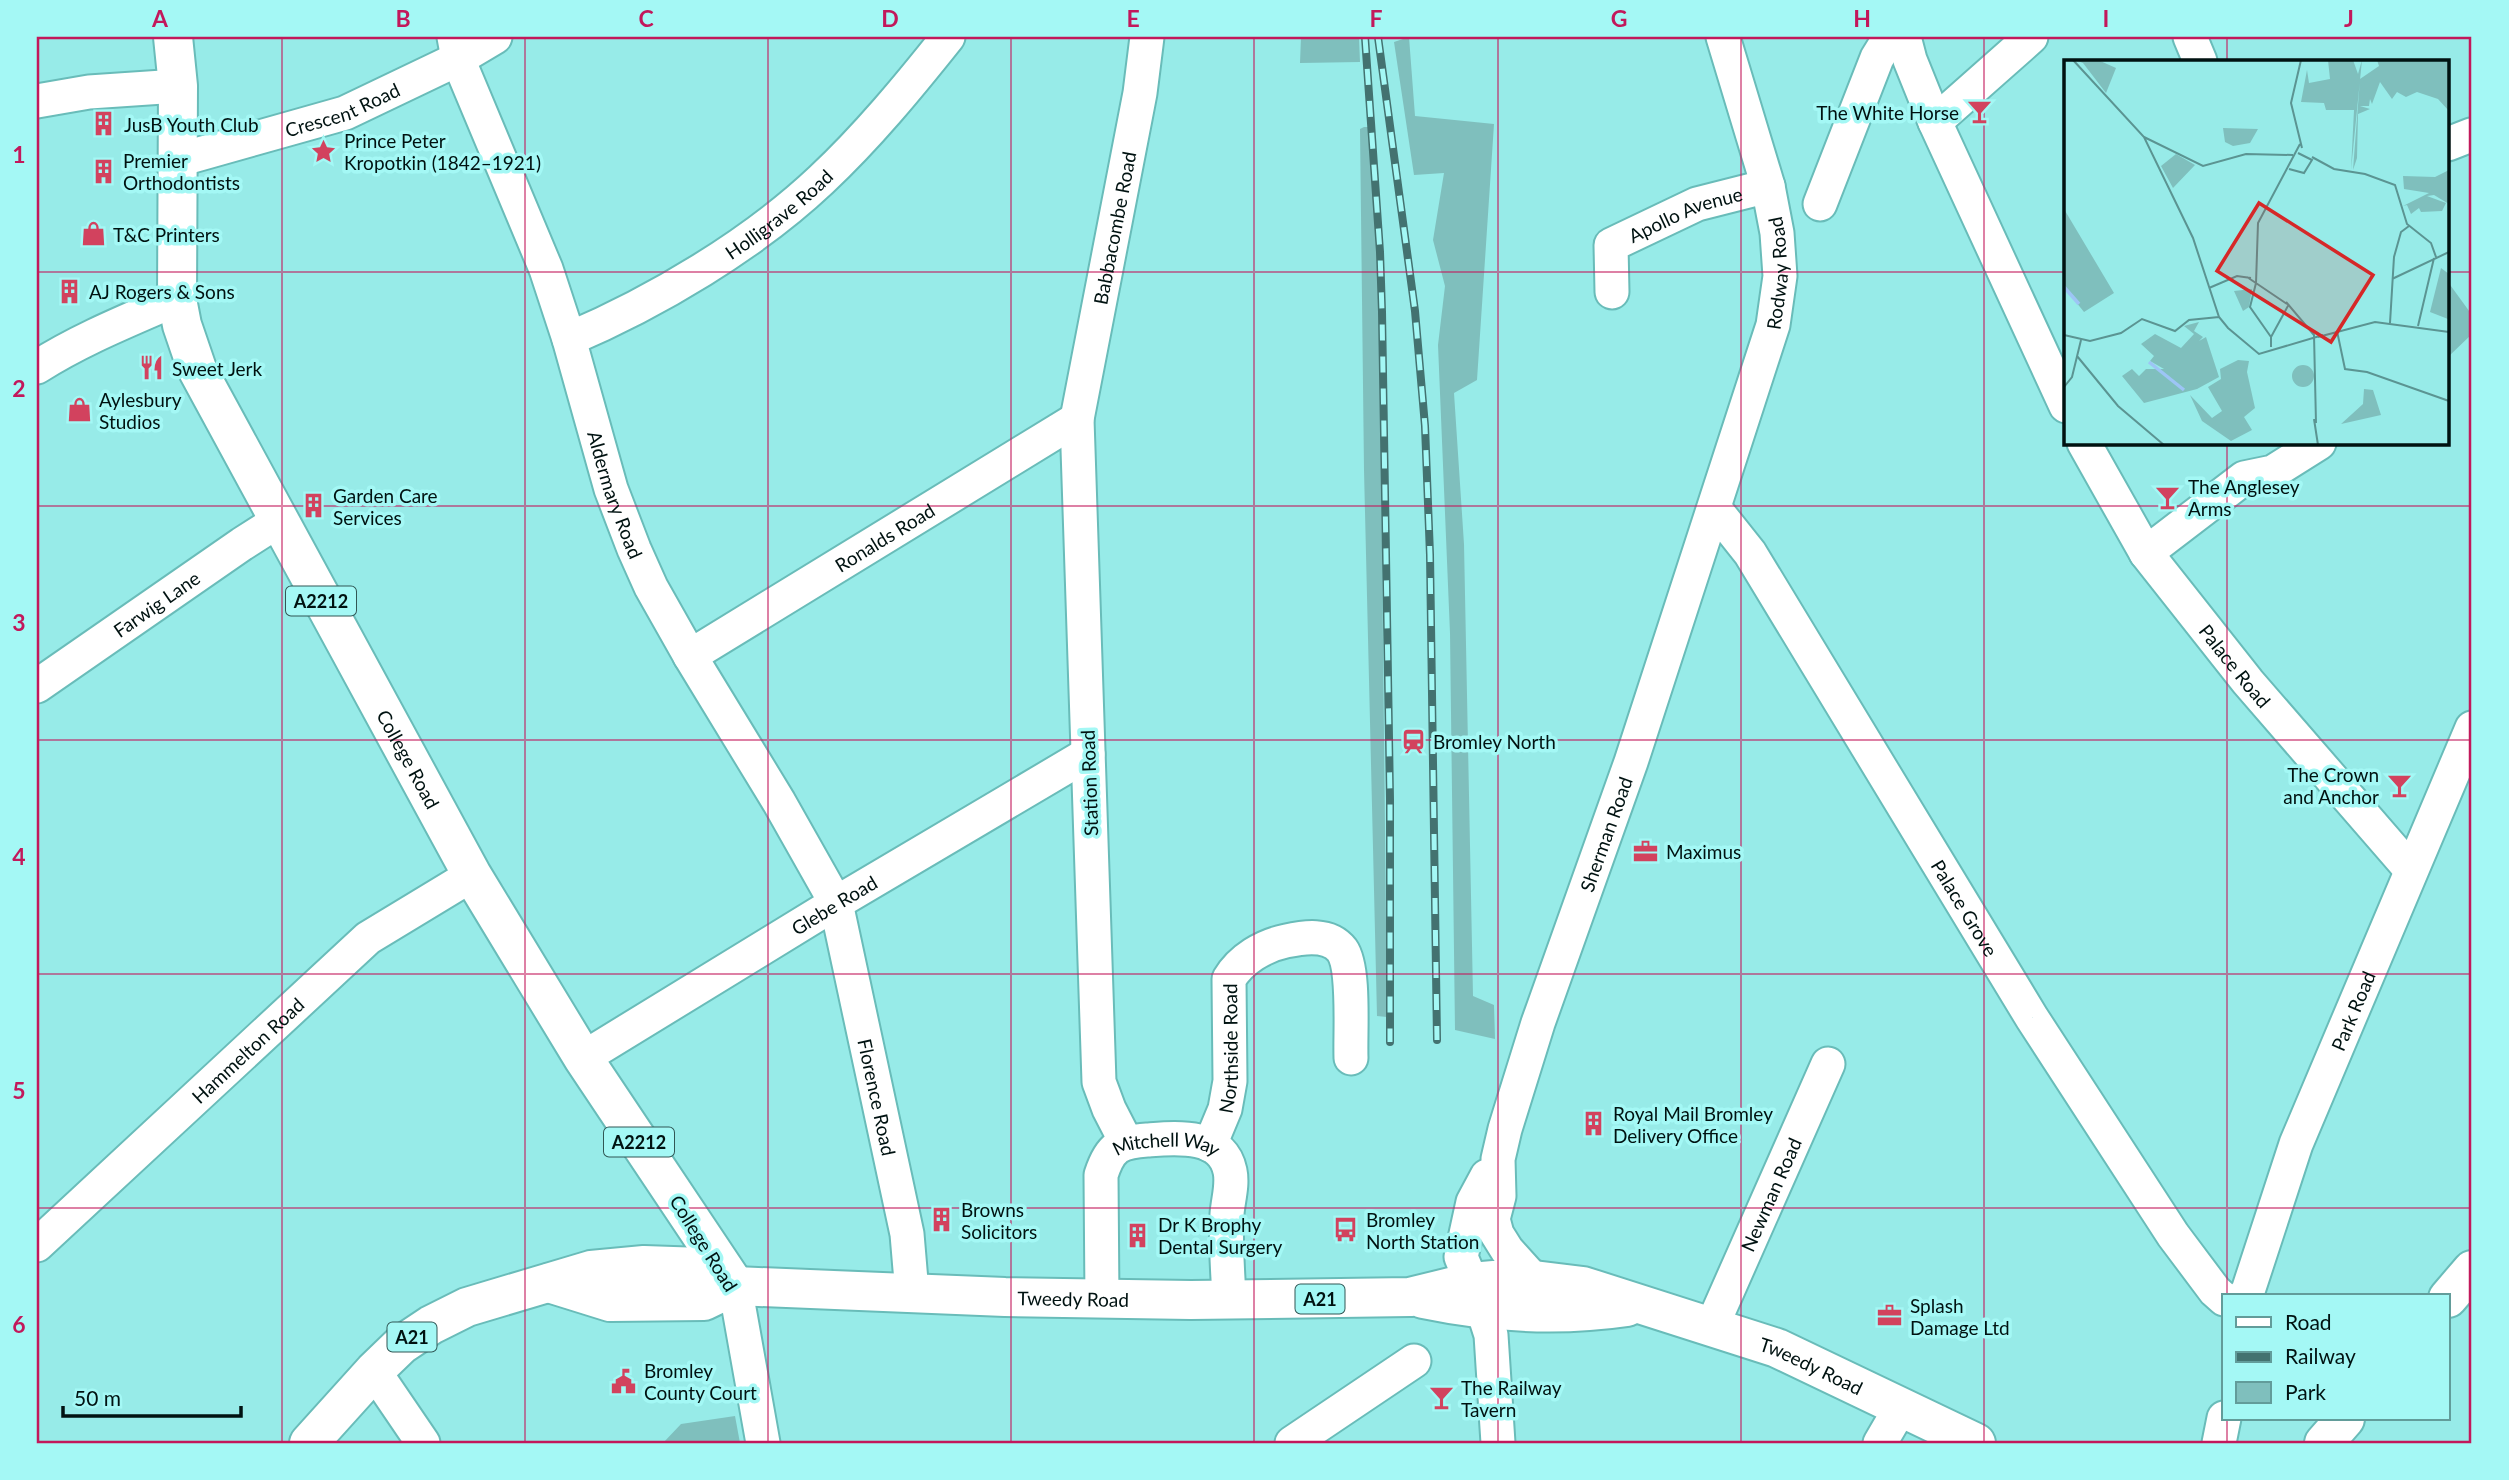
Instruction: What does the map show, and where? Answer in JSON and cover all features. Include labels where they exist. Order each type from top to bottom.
[{"type":"main road","name":"College Road","points":[[173,37],[178,86],[177,299],[182,326],[197,369],[472,875],[583,1058],[735,1286]]},
{"type":"main road","points":[[644,1265],[659,1256],[672,1243],[683,1207]]},
{"type":"main road","name":"Tweedy Road","points":[[309,1443],[373,1371],[401,1345],[431,1325],[467,1307],[592,1270],[644,1265],[702,1267],[735,1286],[1102,1300],[1410,1297],[1472,1283],[1534,1280],[1583,1286],[1777,1348],[1976,1443]]},
{"type":"main road","points":[[2450,1296],[2472,1270]]},
{"type":"main road","name":"Tweedy Road","points":[[549,1283],[610,1302],[704,1301],[735,1286]]},
{"type":"main road","name":"Tweedy Road","points":[[1472,1283],[1563,1313],[1640,1306]]},
{"type":"main road","points":[[2324,1443],[2344,1420]]},
{"type":"street","name":"Crescent Road","points":[[178,160],[345,113],[456,48],[495,37]]},
{"type":"street","name":"Holligrave Road","points":[[569,339],[639,306],[727,253],[771,222],[821,180],[865,134],[948,37]]},
{"type":"street","name":"Babbacombe Road","points":[[1077,418],[1140,93],[1147,37]]},
{"type":"street","name":"Rodway Road","points":[[1715,509],[1773,325],[1780,276],[1777,233],[1768,186],[1723,37]]},
{"type":"street","points":[[1820,204],[1877,58],[1890,37]]},
{"type":"street","points":[[1904,37],[1910,60],[1935,122],[2064,402]]},
{"type":"street","points":[[1935,122],[2031,37]]},
{"type":"street","points":[[2190,37],[2200,60]]},
{"type":"street","name":"Aldermary Road","points":[[456,48],[546,269],[569,339],[611,489],[651,587],[836,903]]},
{"type":"street","points":[[37,101],[89,92],[178,86]]},
{"type":"street","name":"Apollo Avenue","points":[[1612,292],[1611,245],[1697,204],[1768,186]]},
{"type":"street","points":[[37,367],[94,336],[177,299]]},
{"type":"street","name":"Ronalds Road","points":[[690,656],[1077,418]]},
{"type":"street","name":"Station Road","points":[[1077,418],[1099,1082],[1126,1142]]},
{"type":"street","name":"Palace Road","points":[[2085,444],[2146,553],[2248,682],[2412,870]]},
{"type":"street","points":[[2146,553],[2244,478],[2273,472],[2317,444]]},
{"type":"street","name":"Sherman Road","points":[[1534,1280],[1507,1250],[1493,1219],[1500,1183],[1498,1159],[1504,1129],[1715,509]]},
{"type":"street","name":"Palace Grove","points":[[1715,509],[1750,553],[2040,1029],[2173,1235],[2214,1291],[2222,1297]]},
{"type":"street","name":"Farwig Lane","points":[[37,686],[278,521]]},
{"type":"street","name":"Park Road","points":[[2246,1294],[2296,1144],[2472,728]]},
{"type":"street","name":"Glebe Road","points":[[583,1058],[836,903],[1088,754]]},
{"type":"street","name":"Hammelton Road","points":[[37,1245],[368,938],[472,875]]},
{"type":"street","name":"Florence Road","points":[[836,903],[907,1234],[912,1293]]},
{"type":"street","name":"Northside Road","points":[[1210,1145],[1225,1109],[1230,1081],[1229,979],[1237,966],[1259,951],[1284,942],[1313,937],[1331,941],[1342,950],[1348,964],[1350,982],[1351,1058]]},
{"type":"street","name":"Newman Road","points":[[1712,1326],[1828,1064]]},
{"type":"street","name":"Mitchell Way","points":[[1102,1300],[1101,1175],[1104,1164],[1114,1150],[1126,1142],[1179,1138],[1210,1145],[1225,1159],[1229,1170],[1229,1300]]},
{"type":"street","name":"Sherman Road","points":[[1472,1283],[1473,1202],[1498,1159]]},
{"type":"street","points":[[1472,1283],[1491,1335],[1498,1443]]},
{"type":"street","name":"College Road","points":[[735,1286],[763,1443]]},
{"type":"street","points":[[1292,1443],[1414,1361]]},
{"type":"street","points":[[373,1371],[423,1443]]},
{"type":"street","points":[[1880,1443],[1901,1406]]},
{"type":"street","points":[[2219,1443],[2224,1420]]},
{"type":"green space","points":[[1301,37],[1359,37],[1360,62],[1300,63]]},
{"type":"green space","points":[[1409,37],[1415,116],[1494,124],[1477,380],[1454,393],[1464,544],[1473,996],[1494,1005],[1495,1039],[1455,1030],[1450,633],[1438,345],[1445,286],[1433,240],[1444,173],[1414,175],[1394,42]]},
{"type":"green space","points":[[1369,127],[1379,263],[1387,1017],[1377,1016],[1364,470],[1360,129]]},
{"type":"green space","points":[[2450,285],[2472,315],[2472,334],[2450,355]]},
{"type":"green space","points":[[735,1416],[740,1443],[663,1443],[681,1424]]},
{"type":"railway","points":[[1365,37],[1382,312],[1390,799],[1390,1042]]},
{"type":"railway","points":[[1378,37],[1415,311],[1425,426],[1430,555],[1437,1040]]},
{"type":"place","name":"The White Horse","points":[[1979,112]]},
{"type":"place","name":"JusB Youth Club","points":[[104,124]]},
{"type":"place","name":"Prince Peter Kropotkin (1842–1921)","points":[[324,151]]},
{"type":"place","name":"Premier Orthodontists","points":[[103,171]]},
{"type":"place","name":"T&C Printers","points":[[93,234]]},
{"type":"place","name":"AJ Rogers & Sons","points":[[69,291]]},
{"type":"place","name":"Sweet Jerk","points":[[152,368]]},
{"type":"place","name":"Aylesbury Studios","points":[[79,410]]},
{"type":"place","name":"The Anglesey Arms","points":[[2168,497]]},
{"type":"place","name":"Garden Care Services","points":[[313,506]]},
{"type":"place","name":"Bromley North","points":[[1413,741]]},
{"type":"place","name":"The Crown and Anchor","points":[[2399,785]]},
{"type":"place","name":"Maximus","points":[[1646,851]]},
{"type":"place","name":"Royal Mail Bromley Delivery Office","points":[[1593,1124]]},
{"type":"place","name":"Browns Solicitors","points":[[941,1220]]},
{"type":"place","name":"Bromley North Station","points":[[1346,1230]]},
{"type":"place","name":"Dr K Brophy Dental Surgery","points":[[1138,1235]]},
{"type":"place","name":"Splash Damage Ltd","points":[[1890,1316]]},
{"type":"place","name":"Bromley County Court","points":[[624,1381]]},
{"type":"place","name":"The Railway Tavern","points":[[1441,1398]]}]
